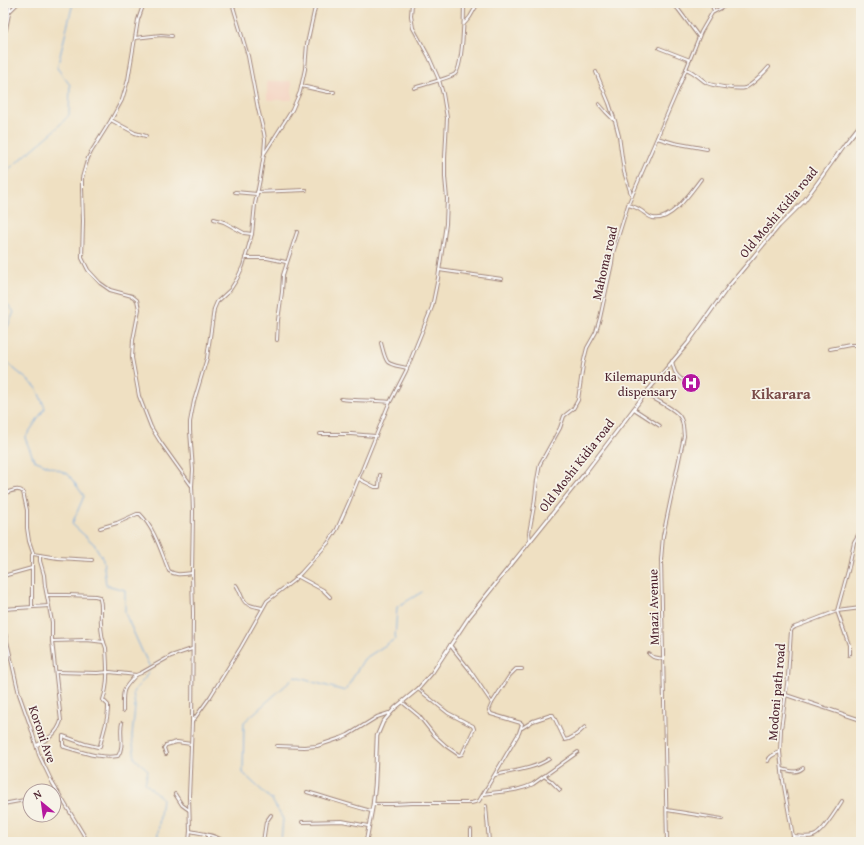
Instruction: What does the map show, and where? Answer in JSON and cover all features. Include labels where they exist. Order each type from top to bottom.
[{"type":"street","points":[[3,38],[11,3]]},
{"type":"street","points":[[10,11],[18,3]]},
{"type":"street","points":[[144,3],[138,20],[126,89],[111,120],[98,139],[88,158],[82,178],[84,221],[82,258],[88,270],[100,283],[110,290],[130,295],[137,300],[138,309],[132,358],[139,396],[151,427],[192,486]]},
{"type":"street","points":[[189,842],[193,613],[193,460],[190,422],[194,401],[207,358],[214,309],[217,302],[230,290],[237,279],[241,271],[252,234],[254,209],[264,154],[265,140],[248,56],[232,3]]},
{"type":"street","points":[[264,154],[292,110],[301,86],[305,69],[306,44],[316,3]]},
{"type":"street","points":[[192,722],[210,697],[241,647],[262,608],[270,598],[297,576],[328,543],[335,532],[432,307],[446,224],[447,199],[445,158],[447,118],[439,80],[429,57],[413,28],[411,16],[412,3]]},
{"type":"street","points":[[414,88],[453,75],[458,70],[462,30],[464,24],[464,3]]},
{"type":"street","points":[[464,24],[478,3]]},
{"type":"street","points":[[665,3],[678,9],[699,37]]},
{"type":"street","points":[[711,3],[714,11],[730,3]]},
{"type":"street","name":"Mahoma road","points":[[530,540],[529,533],[540,464],[560,428],[564,416],[573,409],[578,400],[582,365],[587,348],[596,332],[613,253],[628,205],[699,37],[714,11]]},
{"type":"street","points":[[135,38],[161,35],[172,36]]},
{"type":"street","points":[[659,48],[690,60]]},
{"type":"street","points":[[686,69],[692,71],[708,83],[720,86],[744,88],[762,75],[769,67]]},
{"type":"street","points":[[596,72],[615,121],[619,136],[624,172],[632,195]]},
{"type":"street","points":[[301,86],[334,92]]},
{"type":"street","points":[[599,104],[615,121]]},
{"type":"street","points":[[111,120],[135,133],[146,136]]},
{"type":"street","name":"Old Moshi Kidia road","points":[[366,842],[375,785],[376,736],[389,713],[418,690],[432,673],[469,617],[672,361],[688,343],[728,287],[779,226],[804,201],[861,124]]},
{"type":"street","points":[[657,138],[674,143],[707,149]]},
{"type":"street","points":[[628,205],[639,209],[652,218],[664,217],[680,205],[700,180]]},
{"type":"street","points":[[235,192],[257,193],[306,190]]},
{"type":"street","points":[[214,219],[252,234]]},
{"type":"street","points":[[277,340],[282,292],[282,275],[297,232]]},
{"type":"street","points":[[245,258],[267,258],[286,262]]},
{"type":"street","points":[[439,270],[502,279]]},
{"type":"street","points":[[381,344],[385,360],[388,363],[407,368]]},
{"type":"street","points":[[830,349],[850,345],[861,345]]},
{"type":"street","points":[[672,361],[674,372],[684,381]]},
{"type":"street","name":"Mnazi Avenue","points":[[646,394],[679,415],[682,420],[683,429],[683,443],[663,536],[661,574],[667,842]]},
{"type":"street","points":[[341,399],[390,402]]},
{"type":"street","points":[[634,409],[660,426]]},
{"type":"street","points":[[320,434],[376,436]]},
{"type":"street","points":[[359,479],[378,488],[380,475]]},
{"type":"street","points":[[3,494],[17,490],[22,490],[23,492],[27,512],[29,541],[33,554],[32,606]]},
{"type":"street","points":[[100,528],[118,523],[140,514],[152,532],[169,571],[178,575],[192,573]]},
{"type":"street","points":[[849,655],[848,642],[837,611],[854,542],[861,530]]},
{"type":"street","points":[[33,554],[58,558],[92,560]]},
{"type":"street","points":[[37,745],[50,737],[59,728],[61,721],[52,642],[52,622],[44,575],[40,563],[40,555]]},
{"type":"street","points":[[3,576],[32,568]]},
{"type":"street","points":[[297,576],[322,590],[330,597]]},
{"type":"street","points":[[236,585],[245,603],[262,608]]},
{"type":"street","points":[[47,595],[95,596],[99,597],[101,601],[100,624],[106,648],[107,672],[107,687],[103,700],[108,705],[109,709],[106,725],[100,746],[92,746],[63,736],[63,744],[65,746],[94,755],[118,756],[122,745],[122,723]]},
{"type":"street","points":[[3,609],[49,606]]},
{"type":"street","points":[[837,611],[861,608]]},
{"type":"street","name":"Modoni path road","points":[[794,842],[783,781],[780,752],[780,729],[786,695],[792,629],[837,611]]},
{"type":"street","name":"Koroni Ave","points":[[3,624],[19,694],[37,745],[39,755],[53,783]]},
{"type":"street","points":[[52,642],[87,640],[104,642]]},
{"type":"street","points":[[450,645],[469,669],[492,703]]},
{"type":"street","points":[[123,711],[122,697],[126,686],[136,675],[171,656],[192,649]]},
{"type":"street","points":[[649,654],[653,657],[663,659]]},
{"type":"street","points":[[522,669],[516,670],[510,675],[492,703],[490,710],[491,714],[521,723],[522,728]]},
{"type":"street","points":[[56,672],[107,672],[136,675]]},
{"type":"street","points":[[402,702],[419,716],[434,735],[446,746],[459,755],[462,754],[474,729],[473,726],[448,714],[418,690]]},
{"type":"street","points":[[786,695],[861,720]]},
{"type":"street","points":[[277,746],[318,746],[348,735],[374,719],[389,713]]},
{"type":"street","points":[[373,804],[426,802],[471,803],[479,801],[522,728],[533,721],[551,714],[553,715],[565,740],[568,740],[579,733],[585,727]]},
{"type":"street","points":[[166,754],[164,748],[166,744],[177,742],[190,744]]},
{"type":"street","points":[[484,794],[522,789],[533,784],[578,752]]},
{"type":"street","points":[[768,761],[770,756],[780,752]]},
{"type":"street","points":[[495,775],[529,768],[549,759]]},
{"type":"street","points":[[782,769],[796,772],[803,768]]},
{"type":"street","points":[[544,776],[560,790]]},
{"type":"street","points":[[307,792],[371,811]]},
{"type":"street","points":[[175,794],[182,805],[189,810]]},
{"type":"street","name":"Koroni Ave","points":[[62,799],[88,842]]},
{"type":"street","points":[[3,804],[22,800]]},
{"type":"street","points":[[793,836],[816,835],[842,801]]},
{"type":"street","points":[[486,806],[489,842]]},
{"type":"street","points":[[667,810],[722,819]]},
{"type":"street","points":[[263,842],[266,822],[271,814]]},
{"type":"street","points":[[302,822],[342,821],[368,826]]},
{"type":"street","points":[[471,830],[471,842]]},
{"type":"street","points":[[190,831],[208,835],[224,842]]},
{"type":"street","points":[[208,835],[208,842]]},
{"type":"shaded area","points":[[267,81],[292,81],[292,100],[267,100]]},
{"type":"waterway","points":[[3,185],[9,169],[53,132],[69,115],[70,85],[57,68],[73,3]]},
{"type":"waterway","points":[[3,299],[14,312],[3,337]]},
{"type":"waterway","points":[[3,351],[6,362],[36,387],[45,408],[25,438],[34,460],[68,474],[84,496],[72,524],[94,544],[103,559],[106,585],[125,590],[125,613],[150,667]]},
{"type":"waterway","points":[[281,842],[283,819],[272,800],[243,773],[244,722],[295,677],[345,691],[364,659],[395,639],[397,607],[422,592]]},
{"type":"waterway","points":[[149,670],[145,678],[133,692],[135,707],[132,737],[135,759],[148,770],[145,783],[162,798],[157,842]]},
{"type":"place","name":"Kilemapunda dispensary","points":[[691,383]]},
{"type":"district","name":"Kikarara","points":[[781,394]]}]
